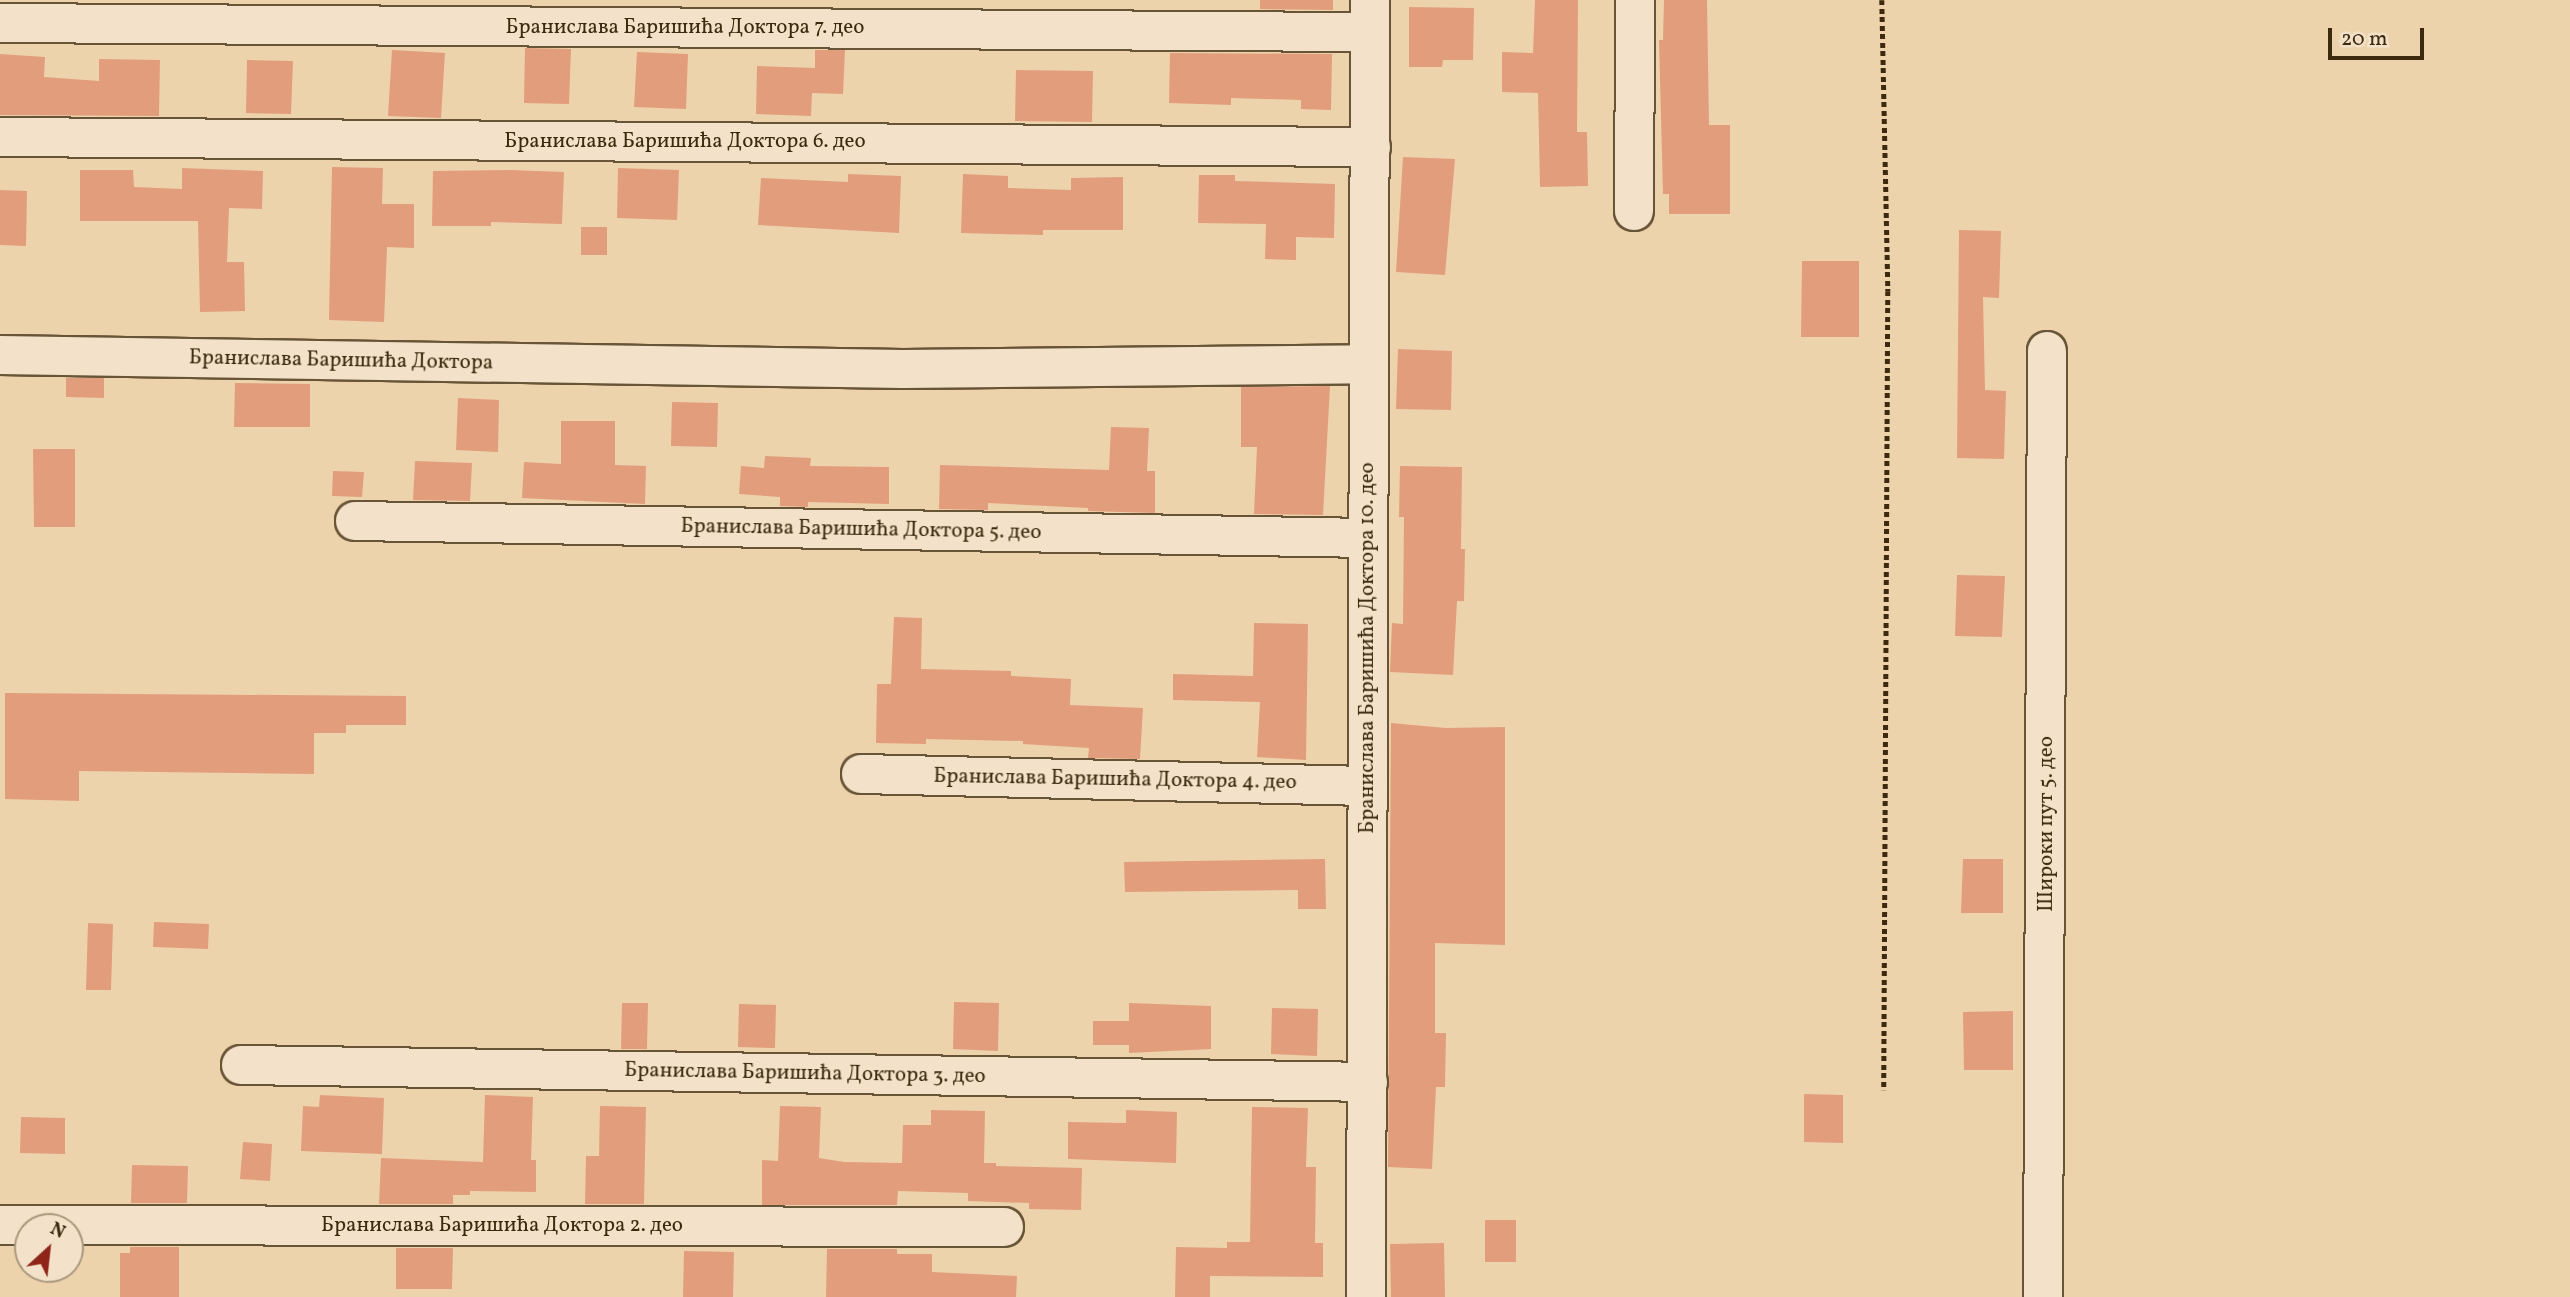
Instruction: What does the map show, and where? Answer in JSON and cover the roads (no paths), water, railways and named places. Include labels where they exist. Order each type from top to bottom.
[{"type":"street","points":[[1634,211],[1635,0]]},
{"type":"street","name":"Бранислава Баришића Доктора 7. део","points":[[0,23],[1370,16]]},
{"type":"street","name":"Бранислава Баришића Доктора 10. део","points":[[1366,1297],[1370,16]]},
{"type":"street","name":"Бранислава Баришића Доктора 6. део","points":[[0,137],[1371,147]]},
{"type":"street","name":"Широки пут 5. део","points":[[2043,1297],[2047,351]]},
{"type":"street","name":"Бранислава Баришића Доктора","points":[[0,355],[1073,369],[1368,364]]},
{"type":"street","name":"Бранислава Баришића Доктора 5. део","points":[[355,521],[1367,538]]},
{"type":"street","name":"Бранислава Баришића Доктора 4. део","points":[[861,774],[1368,786]]},
{"type":"street","name":"Бранислава Баришића Доктора 3. део","points":[[241,1065],[1368,1082]]},
{"type":"street","name":"Бранислава Баришића Доктора 2. део","points":[[0,1225],[1004,1227]]}]
